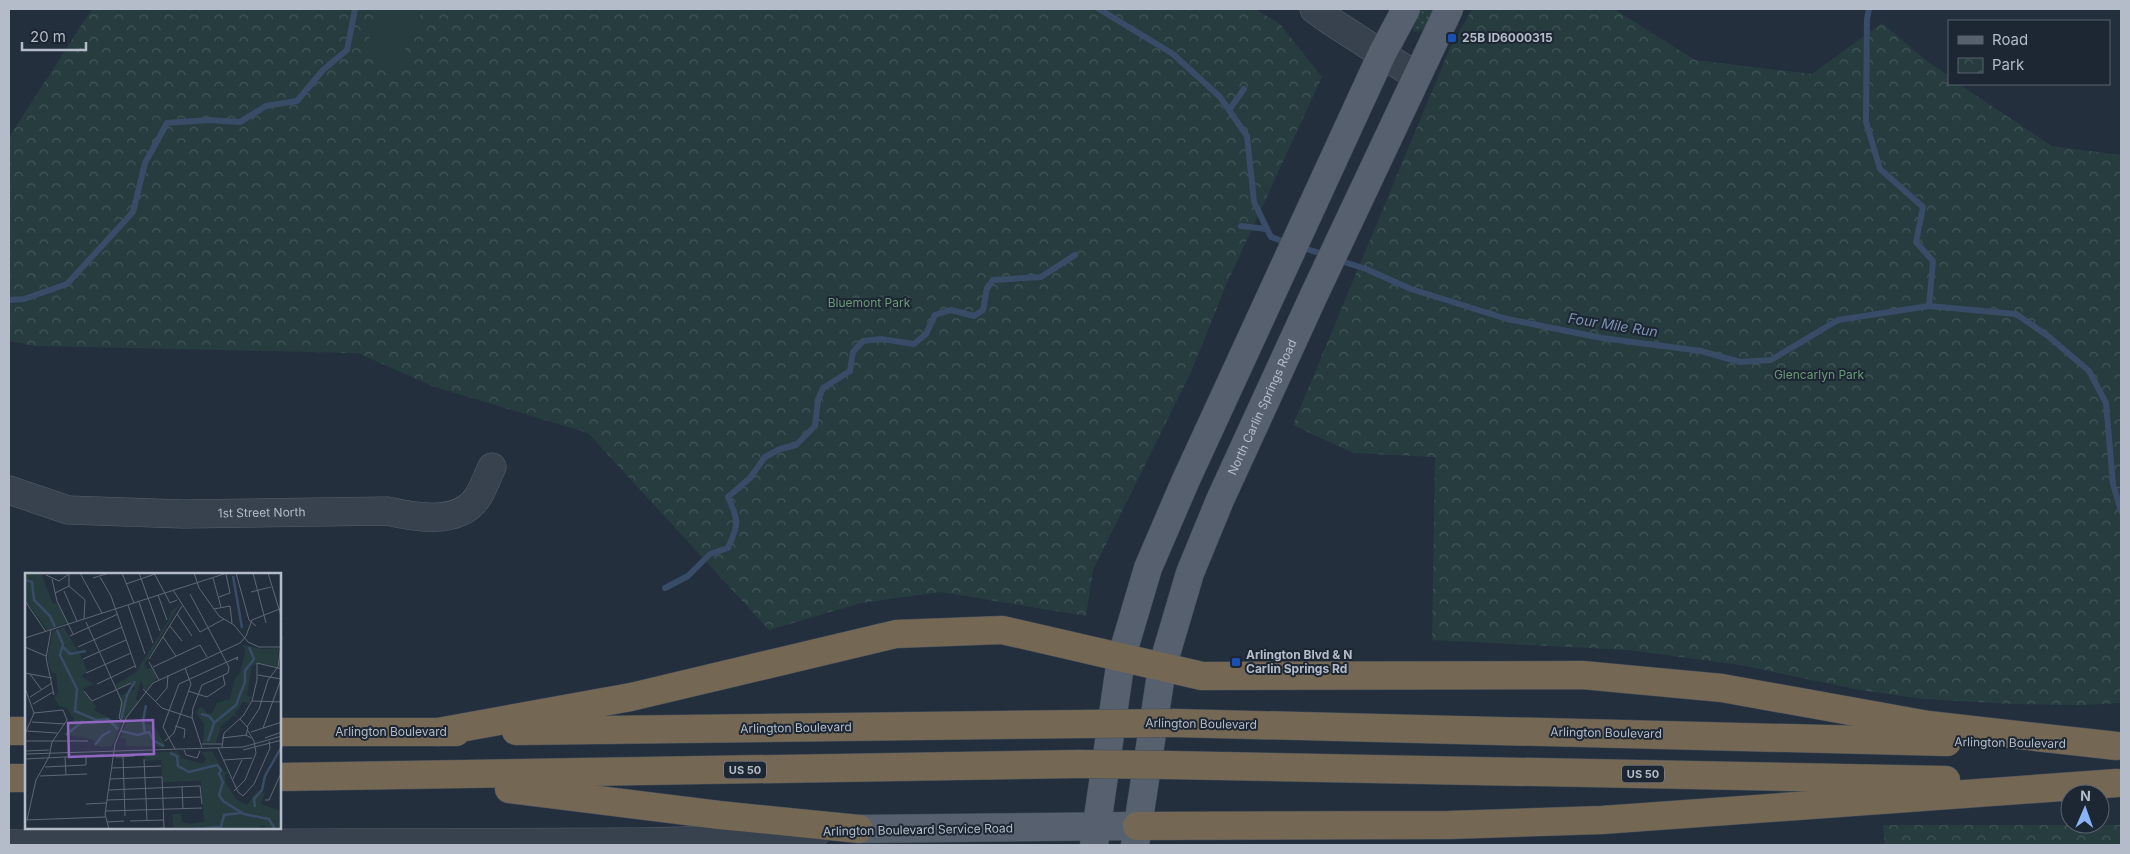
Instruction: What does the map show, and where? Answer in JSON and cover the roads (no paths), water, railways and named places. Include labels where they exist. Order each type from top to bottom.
[{"type":"highway","points":[[438,732],[631,697],[896,634],[1002,630],[1121,659],[1202,676],[1582,675],[1722,688],[1928,724],[2119,746]]},
{"type":"highway","name":"Arlington Boulevard","points":[[281,732],[438,732],[1175,723],[2119,746]]},
{"type":"highway","points":[[9,731],[25,731]]},
{"type":"highway","name":"US 50","points":[[281,777],[1078,764],[2119,783]]},
{"type":"highway","points":[[411,776],[719,815],[860,829]]},
{"type":"highway","points":[[9,778],[25,778]]},
{"type":"highway","points":[[1136,836],[1602,820],[2119,783]]},
{"type":"main road","points":[[1096,836],[1121,659],[1148,568],[1185,482],[1382,54],[1406,9]]},
{"type":"main road","name":"North Carlin Springs Road","points":[[1136,836],[1162,668],[1190,572],[1220,500],[1314,294],[1449,9]]},
{"type":"main road","name":"Arlington Boulevard Service Road","points":[[860,829],[1136,836]]},
{"type":"street","points":[[1314,9],[1416,76]]},
{"type":"street","name":"1st Street North","points":[[9,490],[68,510],[183,514],[387,511],[419,518],[457,514],[476,500],[492,467]]},
{"type":"street","name":"Arlington Boulevard Service Road","points":[[9,844],[640,842],[723,840],[860,829]]},
{"type":"waterway","points":[[9,300],[24,299],[67,284],[133,212],[145,163],[167,123],[208,120],[240,122],[266,106],[297,101],[323,70],[347,50],[355,9]]},
{"type":"waterway","name":"Four Mile Run","points":[[1099,9],[1173,54],[1220,97],[1247,136],[1254,202],[1271,237],[1288,243]]},
{"type":"waterway","points":[[1869,9],[1867,19],[1866,122],[1880,169],[1923,207],[1916,242],[1933,261],[1929,306]]},
{"type":"waterway","points":[[1229,110],[1244,89]]},
{"type":"waterway","points":[[1241,226],[1267,229]]},
{"type":"waterway","name":"Four Mile Run","points":[[1300,247],[1326,255]]},
{"type":"waterway","points":[[665,588],[688,576],[710,554],[728,548],[736,528],[736,517],[728,497],[750,478],[765,457],[780,449],[796,445],[815,426],[818,400],[823,388],[850,371],[853,352],[863,341],[881,339],[914,344],[926,334],[935,315],[951,310],[974,316],[983,310],[987,288],[993,280],[1041,277],[1075,255]]},
{"type":"waterway","name":"Four Mile Run","points":[[1338,260],[1366,269],[1411,289],[1507,319],[1602,338],[1701,351],[1740,362],[1771,360],[1838,320],[1929,306],[2016,314],[2048,336],[2089,371],[2106,403],[2113,484],[2121,511]]},
{"type":"place","name":"25B ID6000315","points":[[1452,38]]},
{"type":"place","name":"Arlington Blvd & N Carlin Springs Rd","points":[[1236,662]]},
{"type":"park label","name":"Bluemont Park","points":[[869,303]]},
{"type":"park label","name":"Glencarlyn Park","points":[[1819,375]]}]
